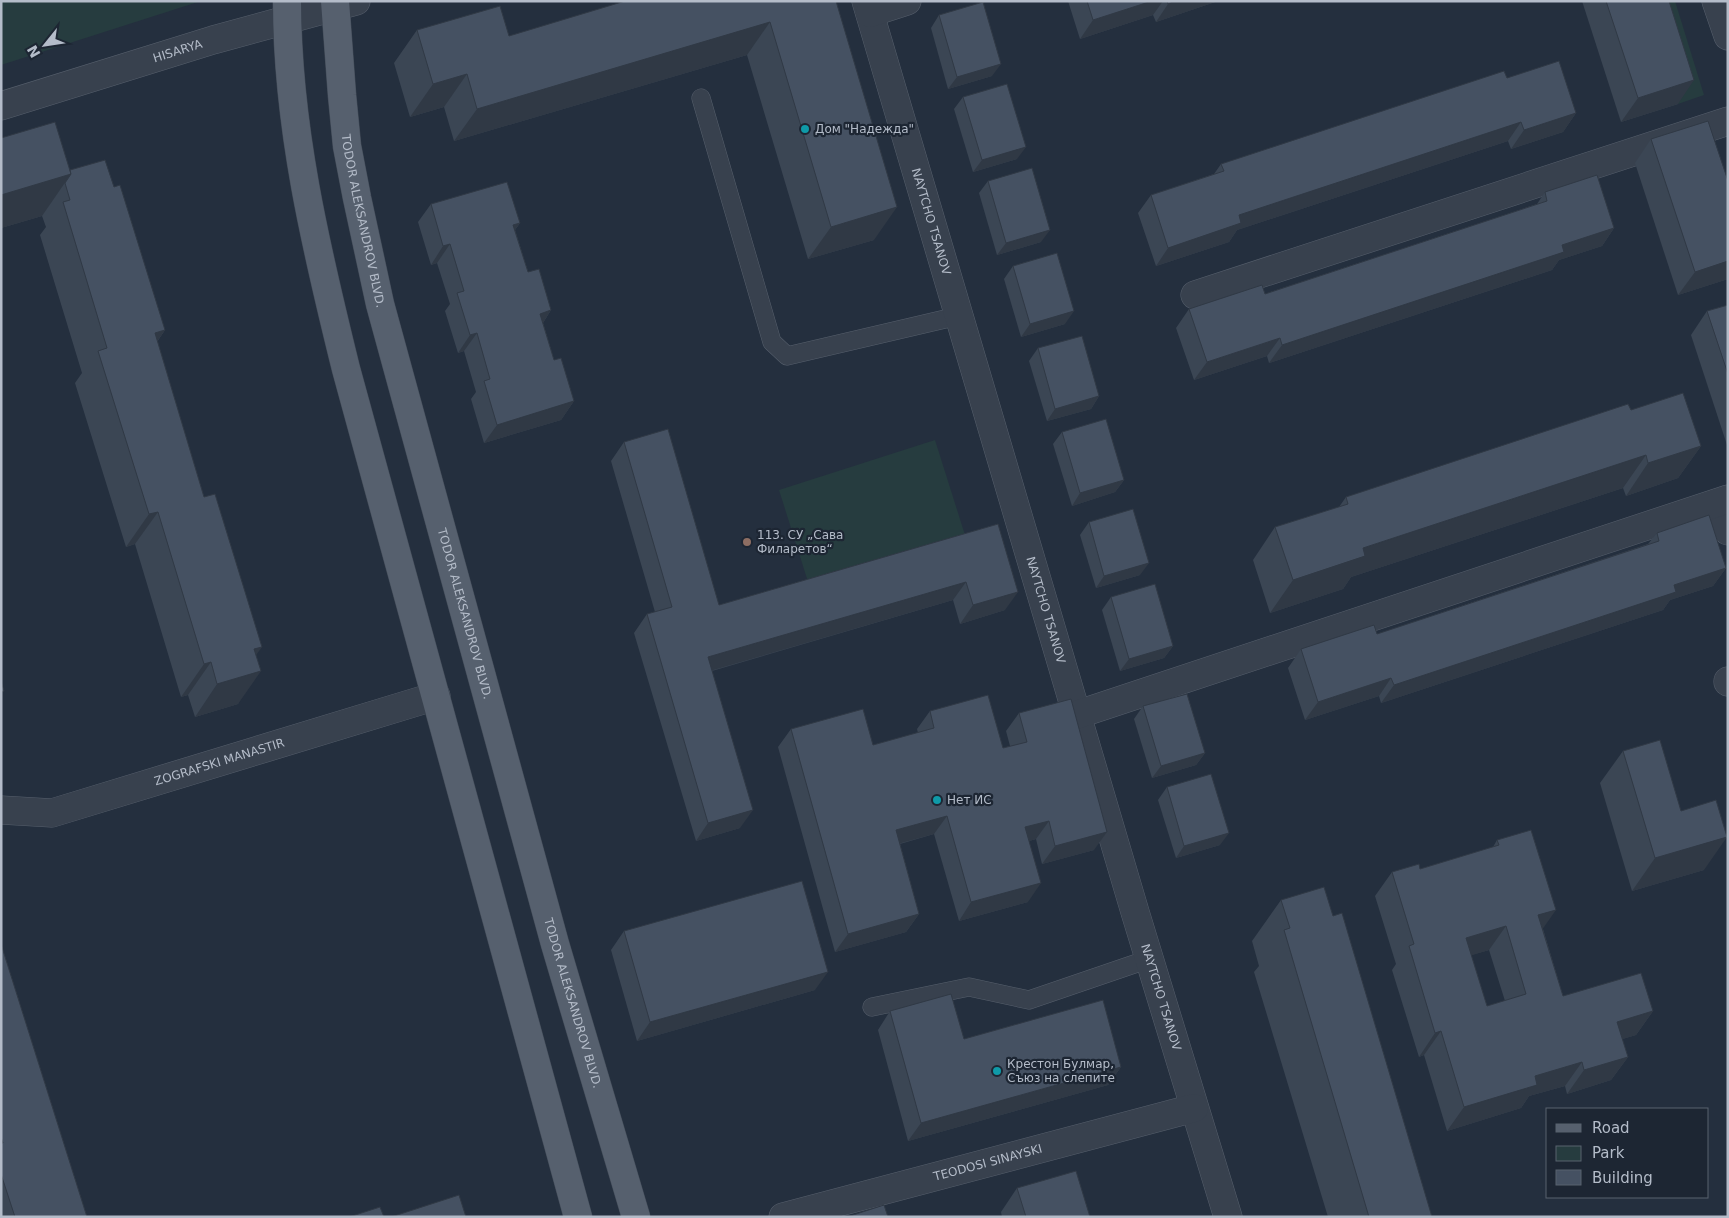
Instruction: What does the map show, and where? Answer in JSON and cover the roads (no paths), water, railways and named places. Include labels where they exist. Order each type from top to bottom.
[{"type":"main road","name":"TODOR ALEKSANDROV BLVD.","points":[[342,3],[342,95],[348,146],[357,198],[380,304],[555,944],[636,1217]]},
{"type":"main road","points":[[287,11],[293,106],[304,180],[321,268],[346,369],[578,1217]]},
{"type":"street","points":[[868,7],[907,1]]},
{"type":"street","points":[[1716,1],[1728,36]]},
{"type":"street","name":"HISARYA","points":[[1,106],[213,40],[287,11],[342,3]]},
{"type":"street","name":"NAYTCHO TSANOV","points":[[868,7],[1076,714],[1228,1217]]},
{"type":"street","points":[[1195,295],[1728,121]]},
{"type":"street","points":[[1076,714],[1723,501],[1728,531]]},
{"type":"street","name":"ZOGRAFSKI MANASTIR","points":[[1,810],[52,813],[436,696]]},
{"type":"street","name":"TEODOSI SINAYSKI","points":[[783,1217],[851,1208],[1194,1108]]},
{"type":"lane","points":[[701,98],[772,342],[786,356],[958,316]]},
{"type":"lane","points":[[872,1007],[969,987],[1029,1000],[1149,959]]},
{"type":"place","name":"Дом \"Надежда\"","points":[[805,129]]},
{"type":"place","name":"113. СУ „Сава Филаретов“","points":[[747,542]]},
{"type":"place","name":"Нет ИС","points":[[937,800]]},
{"type":"place","name":"Крестон Булмар, Съюз на слепите","points":[[997,1071]]}]
